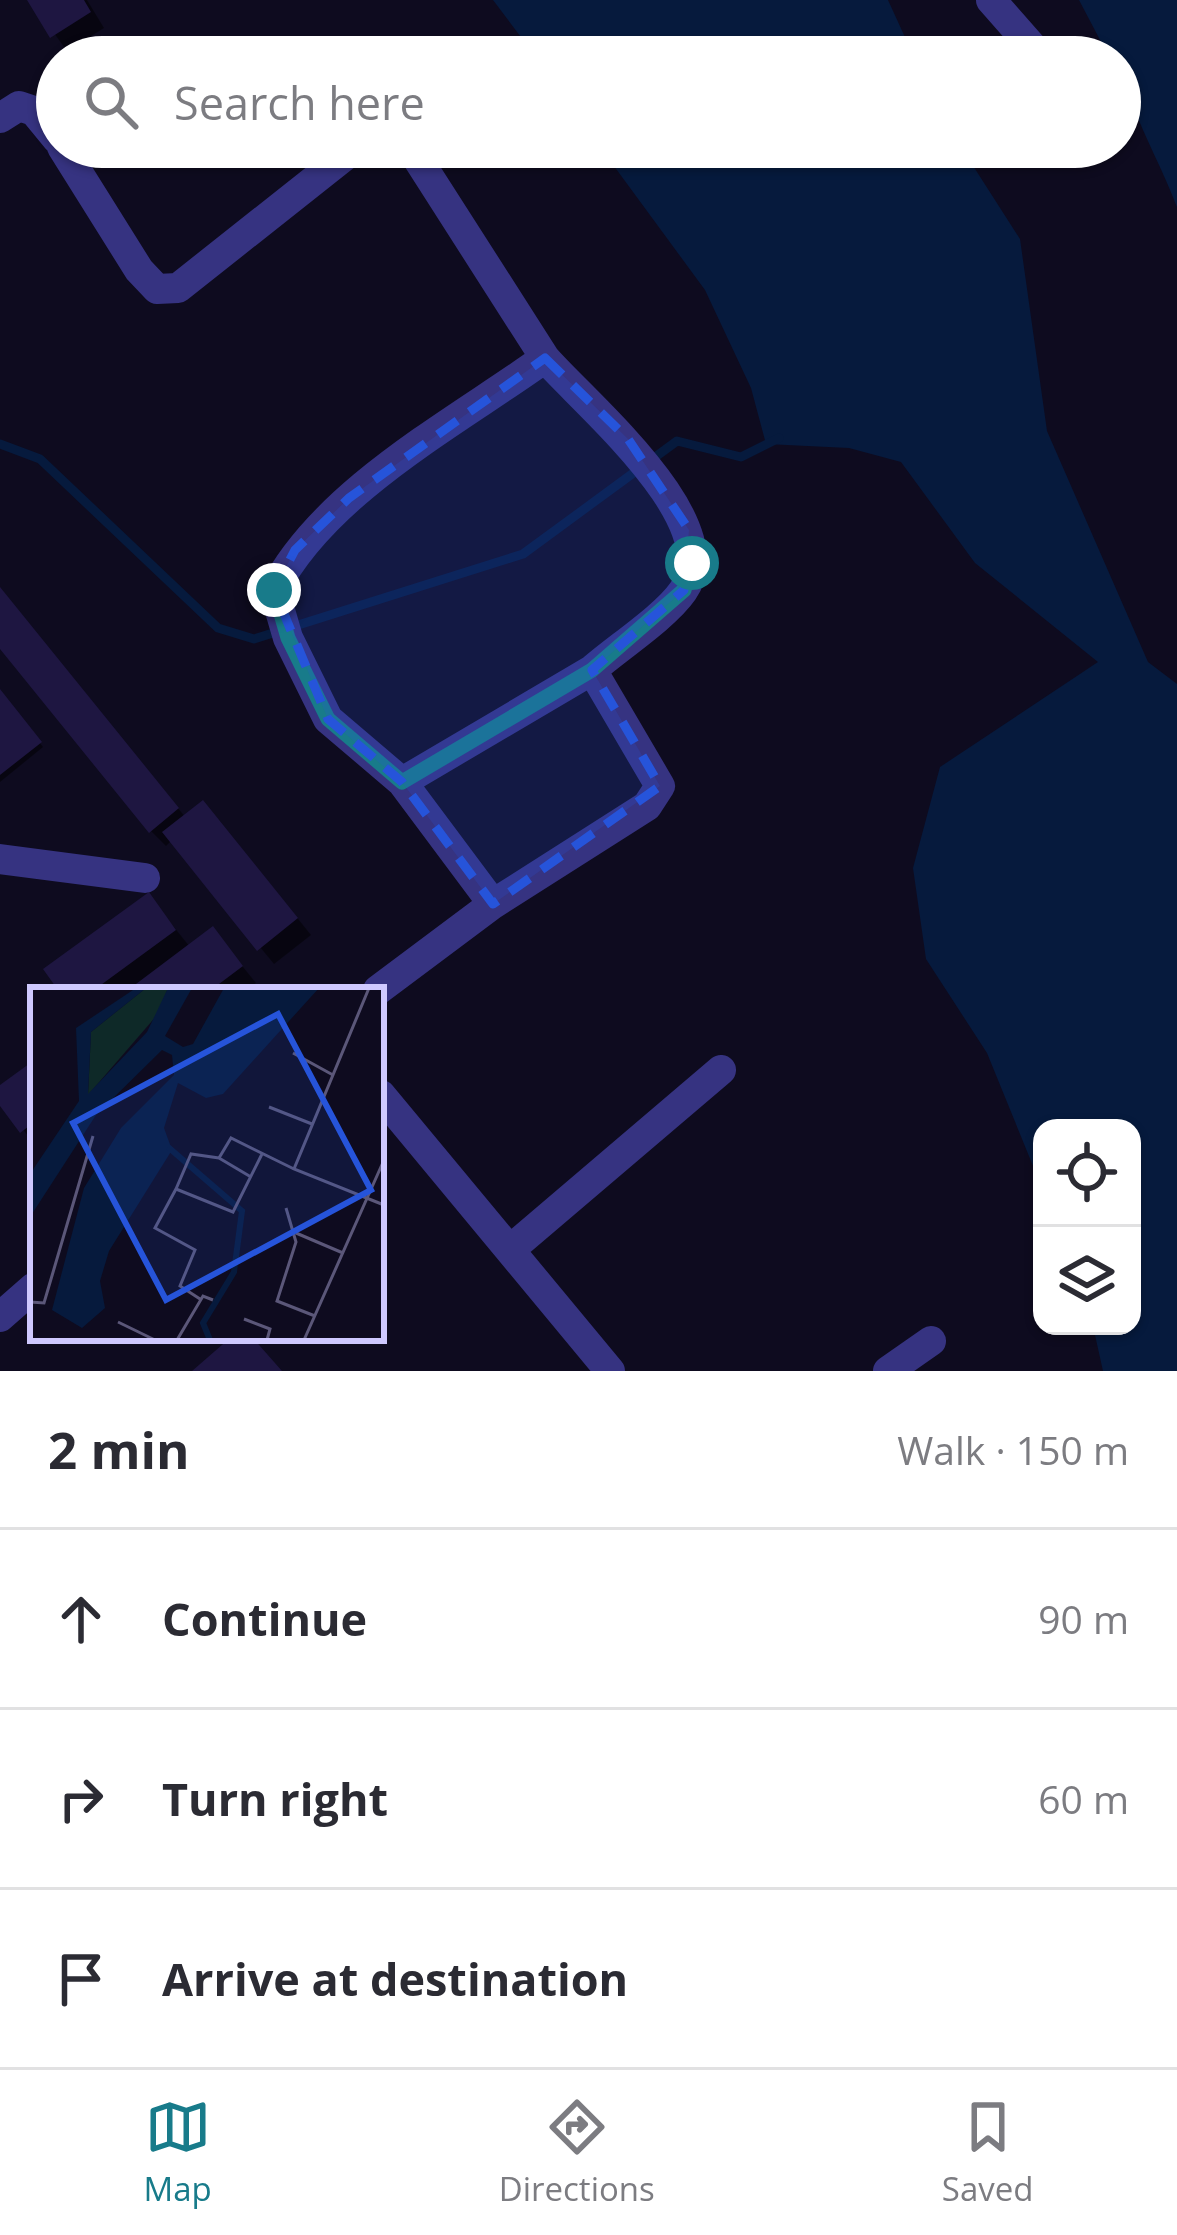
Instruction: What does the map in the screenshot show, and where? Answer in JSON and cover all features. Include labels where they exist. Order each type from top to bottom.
[{"type":"street","points":[[991,0],[1023,36]]},
{"type":"street","points":[[0,118],[19,106],[36,114]]},
{"type":"street","points":[[75,168],[139,270],[158,289],[178,288],[329,168]]},
{"type":"street","points":[[402,782],[592,670],[684,590],[692,563],[689,530],[663,490],[628,439],[593,414],[545,358],[423,168]]},
{"type":"street","points":[[493,904],[402,782],[328,719],[286,630],[274,590],[295,550],[349,498],[545,358]]},
{"type":"street","points":[[382,987],[493,904],[647,806],[660,786],[592,670]]},
{"type":"street","points":[[0,859],[146,878]]},
{"type":"street","points":[[512,1248],[721,1070]]},
{"type":"street","points":[[384,1099],[610,1371]]},
{"type":"street","points":[[0,1317],[30,1291]]},
{"type":"street","points":[[888,1371],[932,1341]]},
{"type":"highlighted area","points":[[545,358],[628,439],[689,530],[684,590],[592,670],[660,786],[493,904],[402,782],[328,719],[274,590],[295,550],[349,498]]},
{"type":"water","points":[[493,0],[888,0],[904,36],[520,36]]},
{"type":"water","points":[[1079,0],[1177,0],[1177,207],[1141,125],[1141,36],[1098,36]]},
{"type":"water","points":[[615,168],[974,168],[1020,239],[1047,431],[1148,662],[1177,684],[1177,1371],[1103,1371],[1095,1335],[1141,1335],[1141,1119],[1033,1119],[1033,1166],[987,1053],[926,959],[913,868],[940,767],[1098,662],[975,563],[901,462],[849,448],[766,444],[751,388],[705,290]]},
{"type":"building","points":[[27,0],[84,0],[91,12],[49,36]]},
{"type":"building","points":[[0,587],[179,808],[149,833],[0,649]]},
{"type":"building","points":[[0,689],[42,742],[0,775]]},
{"type":"building","points":[[203,800],[298,918],[257,951],[162,832]]},
{"type":"building","points":[[149,892],[176,930],[98,987],[56,987],[43,969]]},
{"type":"building","points":[[213,926],[243,966],[215,987],[132,987]]},
{"type":"building","points":[[30,1063],[30,1125],[20,1133],[0,1106],[0,1085]]},
{"type":"building","points":[[227,1341],[256,1341],[282,1371],[192,1371]]},
{"type":"waterway","points":[[0,444],[40,459],[218,628],[254,639],[523,554],[677,441],[741,457],[779,438]]},
{"type":"route","points":[[274,590],[288,638],[328,719],[402,782],[592,670],[684,590],[692,563]]}]
